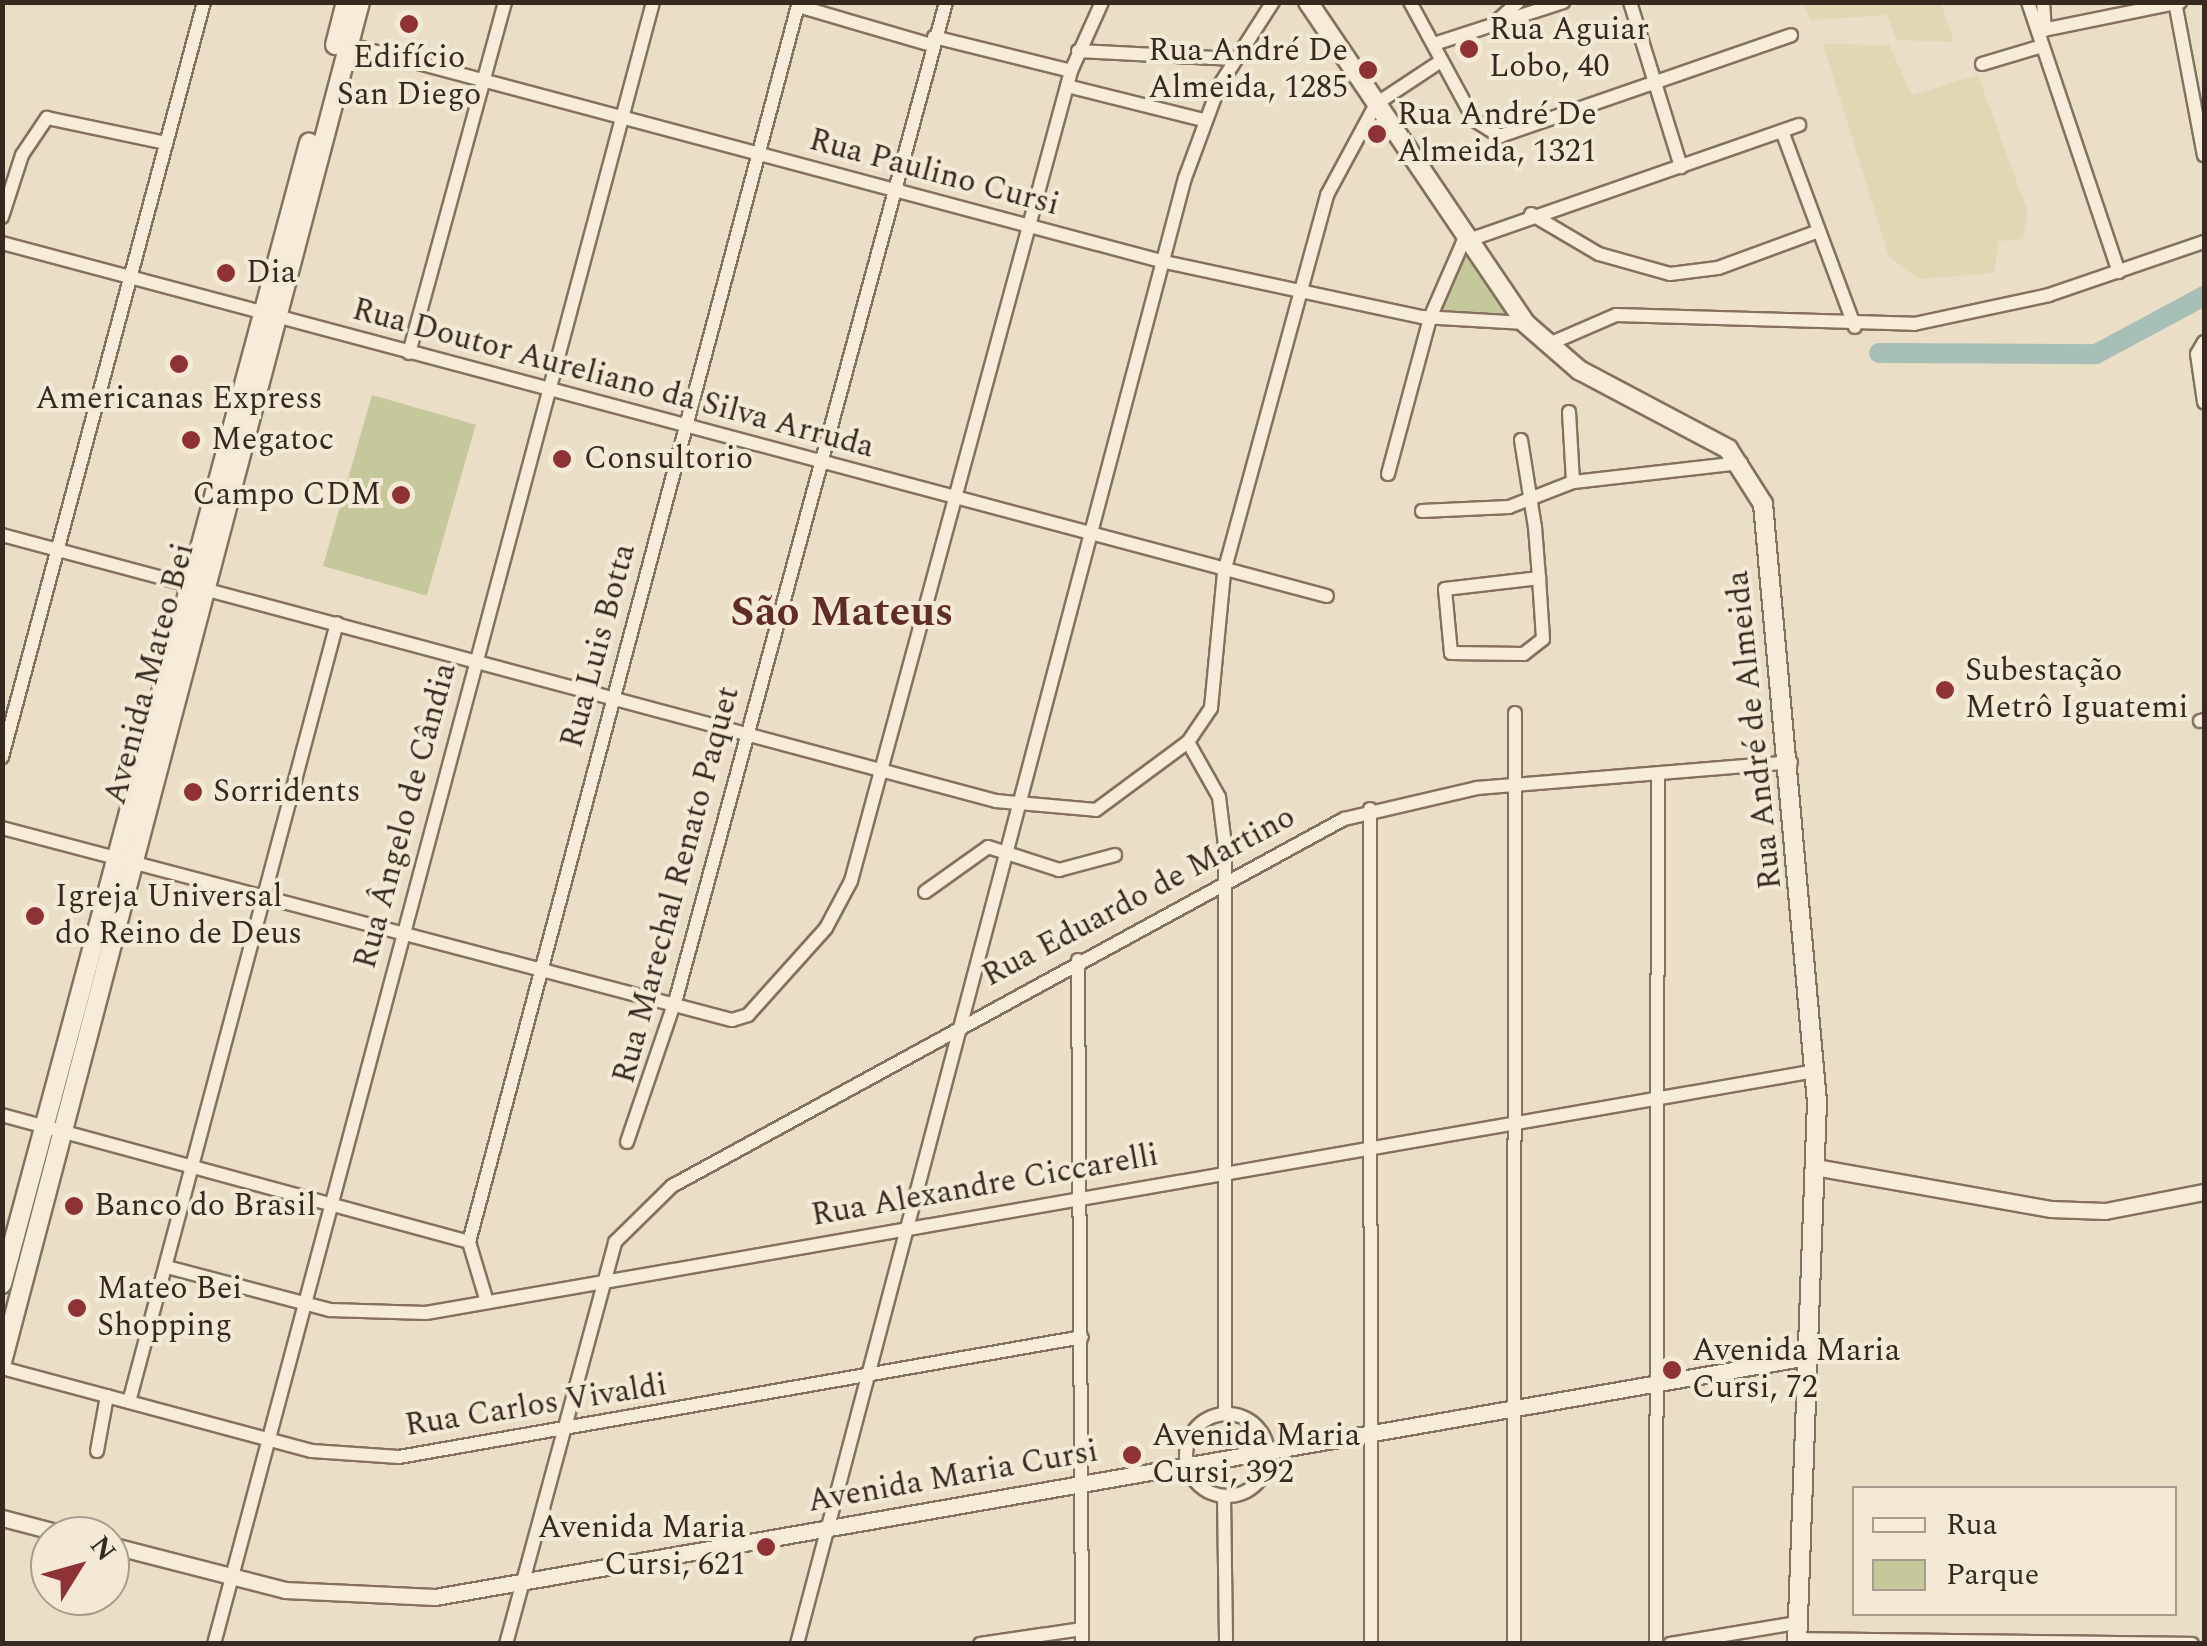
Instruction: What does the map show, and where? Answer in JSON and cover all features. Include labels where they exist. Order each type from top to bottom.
[{"type":"main road","name":"Avenida Mateo Bei","points":[[342,43],[346,2]]},
{"type":"main road","name":"Avenida Mateo Bei","points":[[2,1365],[62,1131],[124,858],[342,43],[360,2]]},
{"type":"main road","name":"Rua André de Almeida","points":[[1308,2],[1463,242],[1526,323],[1579,370],[1686,420],[1741,463],[1763,504],[1791,762],[1816,1071],[1797,1635]]},
{"type":"main road","name":"Avenida Mateo Bei","points":[[2,1284],[43,1126],[124,858]]},
{"type":"street","points":[[2,758],[204,2]]},
{"type":"street","points":[[408,352],[505,2]]},
{"type":"street","name":"Rua Ângelo de Cândia","points":[[214,1644],[652,2]]},
{"type":"street","name":"Rua Marechal Renato Paquet","points":[[627,1142],[673,1004],[932,41],[946,2]]},
{"type":"street","points":[[2,828],[266,894],[673,1004],[743,1016],[837,912],[885,770],[1071,70],[1102,2]]},
{"type":"street","points":[[797,1644],[964,1022],[1016,806],[1203,120],[1234,60],[1273,2]]},
{"type":"street","points":[[1410,2],[1474,120],[1500,136],[1792,36]]},
{"type":"street","points":[[1491,26],[1518,2]]},
{"type":"street","points":[[1434,44],[1563,2]]},
{"type":"street","points":[[1630,2],[1681,167]]},
{"type":"street","points":[[2028,2],[2042,30]]},
{"type":"street","points":[[2042,2],[2042,46],[2119,272]]},
{"type":"street","points":[[2042,30],[2177,3],[2204,155]]},
{"type":"street","points":[[799,4],[932,41],[1071,70]]},
{"type":"street","name":"Rua Luis Botta","points":[[469,1242],[756,153],[799,4]]},
{"type":"street","name":"Rua Paulino Cursi","points":[[342,43],[1165,262],[1298,287],[1430,318],[1526,323]]},
{"type":"street","points":[[1982,64],[2042,46]]},
{"type":"street","points":[[1078,51],[1234,60]]},
{"type":"street","points":[[2,535],[1016,806],[1096,810],[1188,742],[1216,694],[1224,572],[1298,287],[1338,163],[1376,104],[1442,60]]},
{"type":"street","points":[[1067,86],[1203,120]]},
{"type":"street","points":[[2,217],[34,132],[62,116],[166,142]]},
{"type":"street","points":[[1388,474],[1430,318],[1463,242],[1531,214],[1799,125]]},
{"type":"street","points":[[1782,130],[1816,232],[1855,327]]},
{"type":"street","points":[[1531,214],[1586,249],[1670,274],[1718,268],[1816,232]]},
{"type":"street","points":[[1556,351],[1616,315],[1855,327],[1962,314],[2119,272],[2204,242]]},
{"type":"street","name":"Rua Doutor Aureliano da Silva Arruda","points":[[2,243],[956,502],[1326,596]]},
{"type":"street","points":[[2204,342],[2197,354],[2204,402]]},
{"type":"street","points":[[1569,412],[1573,482]]},
{"type":"street","points":[[1521,440],[1531,502],[1539,578],[1543,639],[1524,654],[1454,656],[1443,593],[1539,578]]},
{"type":"street","points":[[1422,511],[1531,502],[1573,482],[1741,463]]},
{"type":"street","points":[[128,1402],[337,623]]},
{"type":"street","points":[[1514,1644],[1516,713]]},
{"type":"street","points":[[1188,742],[1219,797],[1225,879],[1225,1414]]},
{"type":"street","name":"Rua Eduardo de Martino","points":[[506,1644],[602,1282],[623,1228],[648,1203],[964,1022],[1225,879],[1370,809],[1514,784],[1791,762]]},
{"type":"street","points":[[1656,1644],[1658,774]]},
{"type":"street","points":[[1370,809],[1371,1644]]},
{"type":"street","points":[[926,892],[982,849],[1007,850],[1023,864],[1059,870],[1115,855]]},
{"type":"street","points":[[1078,960],[1082,1644]]},
{"type":"street","name":"Rua Alexandre Ciccarelli","points":[[167,1267],[304,1304],[378,1316],[487,1302],[1816,1071]]},
{"type":"street","points":[[2,1114],[469,1242],[487,1302]]},
{"type":"street","points":[[1815,1168],[2051,1209],[2105,1211],[2204,1192]]},
{"type":"street","name":"Rua Carlos Vivaldi","points":[[2,1365],[269,1440],[399,1457],[561,1432],[1082,1337]]},
{"type":"street","name":"Avenida Maria Cursi","points":[[130,1551],[232,1576],[390,1600],[522,1582],[1807,1357]]},
{"type":"street","points":[[96,1451],[108,1396]]},
{"type":"street","points":[[1225,1414],[1257,1428],[1267,1449],[1257,1483],[1224,1496],[1200,1486],[1186,1463],[1190,1436],[1225,1414]]},
{"type":"street","points":[[1224,1496],[1226,1644]]},
{"type":"street","points":[[2,1518],[30,1525]]},
{"type":"street","points":[[980,1644],[1082,1628]]},
{"type":"street","points":[[1670,1644],[1797,1635],[2192,1644]]},
{"type":"shaded area","points":[[1804,3],[1941,3],[1954,42],[1897,40],[1887,15],[1810,20]]},
{"type":"shaded area","points":[[1823,44],[1889,45],[1912,95],[1978,75],[2028,213],[2023,239],[1998,241],[1995,273],[1919,279],[1889,257]]},
{"type":"green space","points":[[1460,249],[1480,272],[1512,315],[1437,312]]},
{"type":"green space","name":"Campo CDM","points":[[372,395],[476,425],[427,596],[323,566]]},
{"type":"waterway","points":[[1879,353],[2096,354],[2204,296]]},
{"type":"place","name":"Edifício San Diego","points":[[409,24]]},
{"type":"place","name":"Rua Aguiar Lobo, 40","points":[[1469,49]]},
{"type":"place","name":"Rua André De Almeida, 1285","points":[[1368,70]]},
{"type":"place","name":"Rua André De Almeida, 1321","points":[[1377,134]]},
{"type":"place","name":"Dia","points":[[226,273]]},
{"type":"place","name":"Americanas Express","points":[[179,364]]},
{"type":"place","name":"Megatoc","points":[[191,440]]},
{"type":"place","name":"Consultorio","points":[[562,459]]},
{"type":"place","name":"Campo CDM","points":[[401,495]]},
{"type":"place","name":"Subestação Metrô Iguatemi","points":[[1945,690]]},
{"type":"place","name":"Sorridents","points":[[193,792]]},
{"type":"place","name":"Igreja Universal do Reino de Deus","points":[[35,916]]},
{"type":"place","name":"Banco do Brasil","points":[[74,1206]]},
{"type":"place","name":"Mateo Bei Shopping","points":[[77,1308]]},
{"type":"place","name":"Avenida Maria Cursi, 72","points":[[1672,1370]]},
{"type":"place","name":"Avenida Maria Cursi, 392","points":[[1132,1455]]},
{"type":"place","name":"Avenida Maria Cursi, 621","points":[[766,1547]]},
{"type":"district","name":"São Mateus","points":[[842,613]]}]
